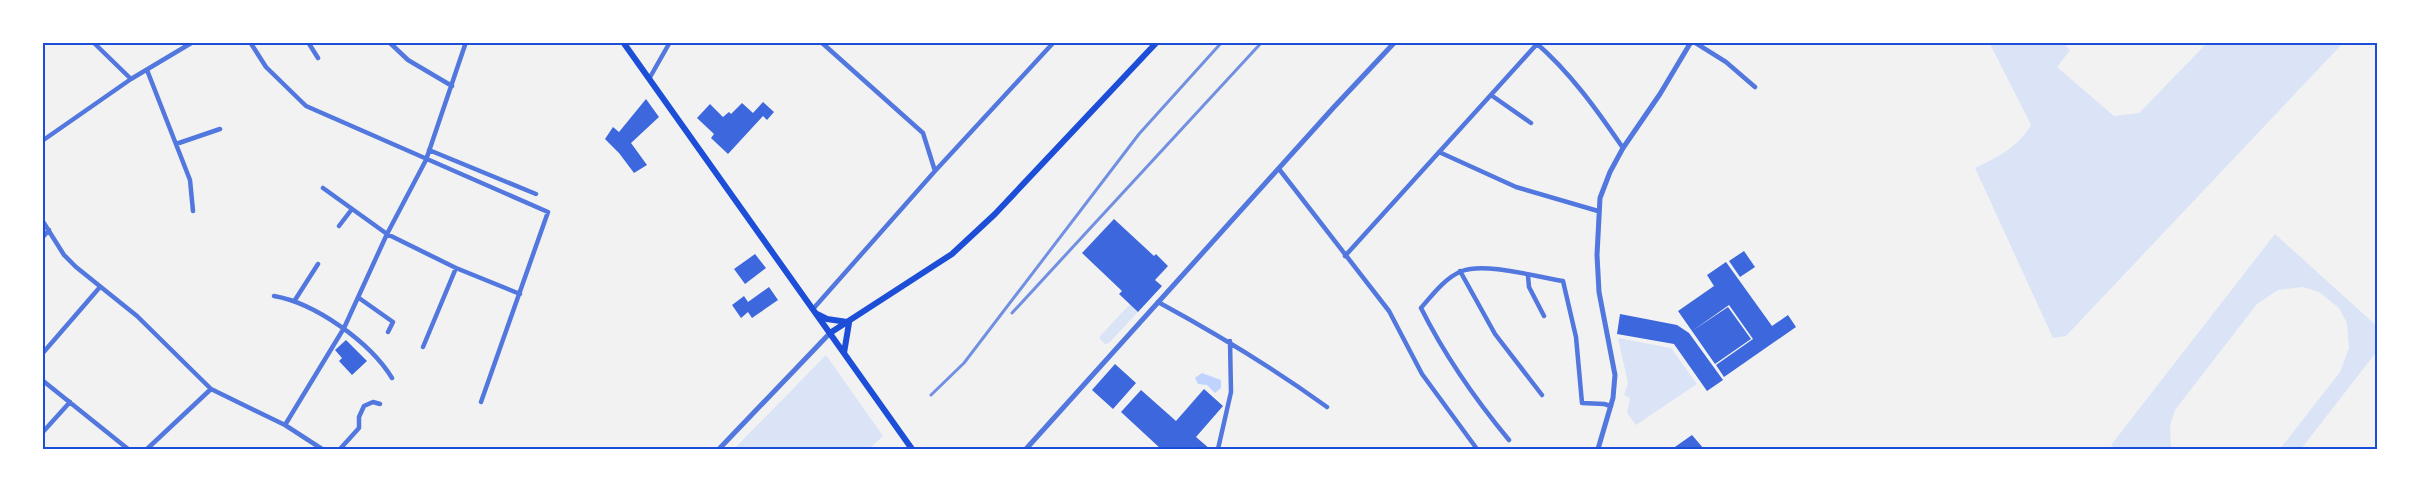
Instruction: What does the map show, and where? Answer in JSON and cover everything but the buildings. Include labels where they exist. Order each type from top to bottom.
[{"type":"main road","points":[[623,42],[912,449]]},
{"type":"main road","points":[[831,333],[952,254],[995,214],[1157,42]]},
{"type":"main road","points":[[815,311],[826,319],[849,323]]},
{"type":"main road","points":[[844,353],[849,323]]},
{"type":"street","points":[[93,42],[131,79]]},
{"type":"street","points":[[42,141],[131,79],[193,42]]},
{"type":"street","points":[[250,42],[266,67],[306,106],[548,212],[481,402]]},
{"type":"street","points":[[308,42],[318,58]]},
{"type":"street","points":[[389,42],[408,60],[452,86]]},
{"type":"street","points":[[285,424],[345,328],[387,234],[426,160],[466,42]]},
{"type":"street","points":[[649,79],[670,42]]},
{"type":"street","points":[[821,42],[923,133],[935,171]]},
{"type":"street","points":[[815,311],[935,171],[1054,42]]},
{"type":"street","points":[[1026,449],[1395,42]]},
{"type":"street","points":[[1598,449],[1611,406],[1615,375],[1599,292],[1597,255],[1600,198],[1610,172],[1623,147],[1660,94],[1692,42],[1726,62],[1755,87]]},
{"type":"street","points":[[1345,256],[1536,43],[1592,102],[1623,147]]},
{"type":"street","points":[[147,70],[190,180],[193,211]]},
{"type":"street","points":[[1491,95],[1531,123]]},
{"type":"street","points":[[176,144],[220,129]]},
{"type":"street","points":[[429,150],[536,194]]},
{"type":"street","points":[[1439,152],[1516,187],[1598,211]]},
{"type":"street","points":[[1279,169],[1389,311],[1422,374],[1477,449]]},
{"type":"street","points":[[323,188],[387,234],[456,268],[520,294]]},
{"type":"street","points":[[339,226],[352,209]]},
{"type":"street","points":[[42,220],[64,255],[137,316],[211,389],[285,424],[322,449]]},
{"type":"street","points":[[42,238],[49,230]]},
{"type":"street","points":[[295,300],[318,264]]},
{"type":"street","points":[[1509,440],[1459,374],[1433,333],[1421,308],[1438,289],[1460,272],[1483,267],[1563,281],[1576,337],[1582,403],[1611,406]]},
{"type":"street","points":[[423,347],[456,268]]},
{"type":"street","points":[[1460,272],[1495,334],[1542,395]]},
{"type":"street","points":[[1528,276],[1529,287],[1544,316]]},
{"type":"street","points":[[42,354],[100,287]]},
{"type":"street","points":[[274,296],[295,300],[345,328],[386,368],[392,378]]},
{"type":"street","points":[[359,298],[393,322],[388,332]]},
{"type":"street","points":[[1158,302],[1230,341],[1327,407]]},
{"type":"street","points":[[718,449],[831,333]]},
{"type":"street","points":[[1218,449],[1231,392],[1230,341]]},
{"type":"street","points":[[42,380],[128,449]]},
{"type":"street","points":[[147,449],[211,389]]},
{"type":"street","points":[[42,433],[70,402]]},
{"type":"street","points":[[340,449],[359,428],[359,417],[364,406],[373,402],[380,404]]},
{"type":"shaded area","points":[[1989,42],[2062,42],[2070,50],[2057,67],[2114,116],[2139,113],[2208,42],[2344,42],[2066,336],[2053,338],[1975,168],[2013,146],[2031,125]]},
{"type":"shaded area","points":[[2275,234],[2378,327],[2378,350],[2301,449],[2280,449],[2340,372],[2349,348],[2347,323],[2339,308],[2319,292],[2303,287],[2278,290],[2257,304],[2175,410],[2170,426],[2171,449],[2116,449],[2111,445]]},
{"type":"shaded area","points":[[1130,304],[1138,312],[1109,343],[1105,344],[1100,336]]},
{"type":"shaded area","points":[[1618,338],[1671,348],[1697,384],[1636,425],[1627,413],[1630,398],[1624,395],[1628,383]]},
{"type":"shaded area","points":[[826,355],[883,436],[869,449],[734,449]]},
{"type":"water","points":[[1202,373],[1221,380],[1221,388],[1215,393],[1207,385],[1198,384],[1195,378]]},
{"type":"railway","points":[[931,395],[964,363],[1139,134],[1222,42]]},
{"type":"railway","points":[[1012,313],[1262,42]]}]
